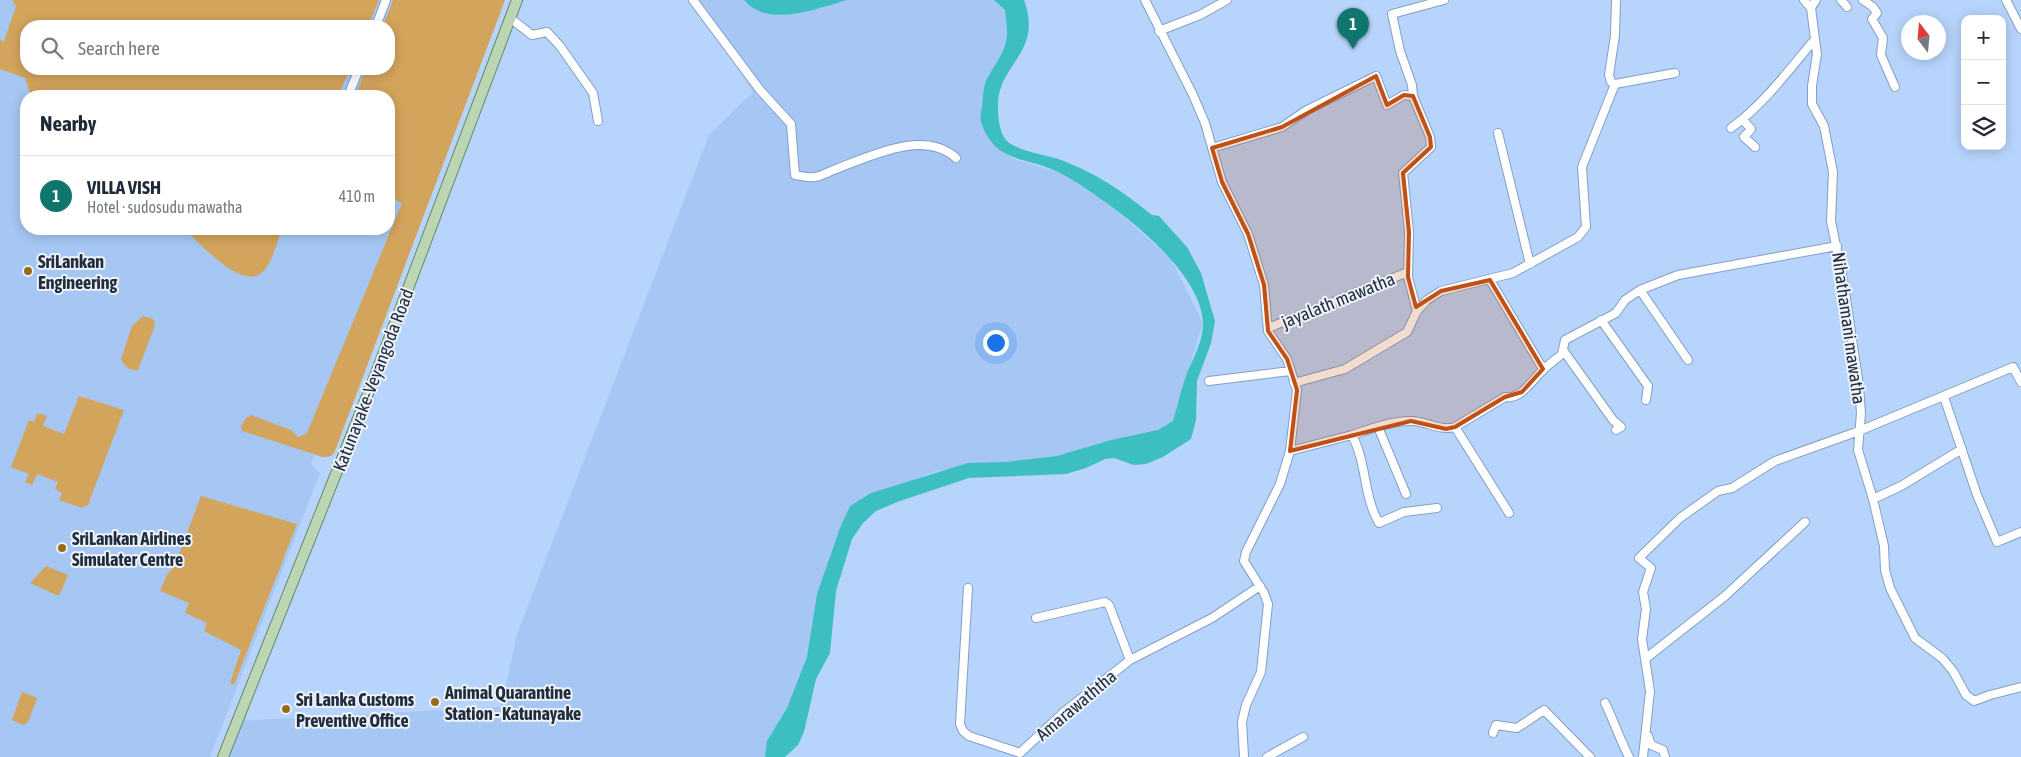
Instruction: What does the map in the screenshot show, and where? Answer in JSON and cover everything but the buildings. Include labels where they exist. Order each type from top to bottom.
[{"type":"main road","name":"Katunayake-Veyangoda Road","points":[[223,757],[375,376],[517,0]]},
{"type":"street","points":[[378,20],[386,0]]},
{"type":"street","points":[[693,0],[760,90],[791,124],[795,176],[814,177],[882,152],[915,145],[930,145],[948,151],[956,158]]},
{"type":"street","points":[[1145,0],[1193,95],[1222,182],[1248,234],[1264,285],[1268,328],[1287,359],[1296,390],[1290,451],[1280,484],[1246,552],[1244,561],[1260,586],[1268,604],[1262,672],[1246,705],[1242,722],[1244,757]]},
{"type":"street","points":[[1159,31],[1200,15],[1227,0]]},
{"type":"street","points":[[1417,311],[1408,272],[1409,232],[1403,173],[1431,147],[1430,137],[1413,96],[1412,85],[1400,51],[1392,14],[1444,0]]},
{"type":"street","points":[[1616,0],[1615,35],[1609,76],[1611,82],[1615,84],[1675,73]]},
{"type":"street","points":[[1804,0],[1811,8],[1816,0]]},
{"type":"street","points":[[1841,0],[1847,7]]},
{"type":"street","points":[[1864,0],[1877,13],[1872,19],[1883,38],[1880,55],[1895,87]]},
{"type":"street","points":[[2006,0],[2021,30]]},
{"type":"street","name":"Nihathamani mawatha","points":[[1811,8],[1816,54],[1812,104],[1824,126],[1833,172],[1831,221],[1837,246],[1859,386],[1861,413],[1858,450],[1873,499],[1890,588],[1915,638],[1942,658],[1953,671],[1966,695],[1974,701],[1990,694],[2021,687]]},
{"type":"street","points":[[510,18],[532,35],[547,32],[560,46],[593,94],[598,121]]},
{"type":"street","points":[[1731,128],[1743,120],[1776,86],[1815,39]]},
{"type":"street","points":[[350,90],[357,75]]},
{"type":"street","points":[[1212,148],[1282,128],[1307,110],[1376,76],[1387,105],[1404,95],[1413,96]]},
{"type":"street","points":[[1294,383],[1344,369],[1407,332],[1417,311],[1427,300],[1441,291],[1512,273],[1578,237],[1586,227],[1582,167],[1615,84]]},
{"type":"street","points":[[1743,120],[1751,129],[1744,137],[1755,148]]},
{"type":"street","points":[[1498,133],[1530,264]]},
{"type":"street","points":[[1290,451],[1378,427],[1411,421],[1446,429],[1455,427],[1505,397],[1511,398],[1522,392],[1543,369],[1562,354],[1565,340],[1616,313],[1624,300],[1640,290],[1678,275],[1837,246]]},
{"type":"street","name":"jayalath mawatha","points":[[1268,328],[1408,272]]},
{"type":"street","points":[[1490,280],[1543,369]]},
{"type":"street","points":[[1640,290],[1688,360]]},
{"type":"street","points":[[1601,320],[1648,386],[1646,400]]},
{"type":"street","points":[[1563,350],[1613,420],[1619,423],[1621,427],[1616,430]]},
{"type":"street","points":[[1643,757],[1650,690],[1642,639],[1646,609],[1643,592],[1651,568],[1639,558],[1648,551],[1652,544],[1680,518],[1718,491],[1732,488],[1775,461],[1859,431],[2013,367],[2021,382]]},
{"type":"street","points":[[1209,380],[1290,371]]},
{"type":"street","points":[[1944,397],[1978,495],[1997,542],[2021,532]]},
{"type":"street","points":[[1378,427],[1406,494]]},
{"type":"street","points":[[1455,427],[1509,514]]},
{"type":"street","points":[[1352,435],[1359,448],[1371,510],[1379,523],[1404,512],[1437,508]]},
{"type":"street","points":[[1873,499],[1901,486],[1962,448]]},
{"type":"street","points":[[1646,659],[1725,596],[1806,522]]},
{"type":"street","name":"Amarawaththa","points":[[968,588],[960,724],[963,731],[969,736],[1020,755],[1064,712],[1130,660],[1212,618],[1260,586]]},
{"type":"street","points":[[1036,618],[1105,602],[1108,605],[1130,660]]},
{"type":"street","points":[[1605,703],[1620,734],[1622,746],[1629,757]]},
{"type":"street","points":[[1493,733],[1496,726],[1517,728],[1544,710],[1590,757]]},
{"type":"street","points":[[1646,724],[1648,742],[1651,746],[1663,750],[1665,757]]},
{"type":"street","points":[[1267,757],[1303,737]]},
{"type":"highlighted area","points":[[1376,76],[1387,105],[1404,95],[1413,96],[1430,137],[1431,147],[1403,173],[1409,232],[1408,277],[1416,307],[1441,291],[1490,280],[1543,369],[1522,392],[1505,397],[1455,427],[1446,429],[1411,421],[1290,451],[1297,390],[1287,359],[1268,331],[1264,285],[1248,234],[1222,182],[1212,148],[1282,127]]},
{"type":"shaded area","points":[[0,0],[505,0],[333,454],[327,458],[314,455],[311,464],[320,473],[210,757],[0,757]]},
{"type":"shaded area","points":[[12,0],[379,0],[371,20],[20,20],[20,75],[347,75],[341,90],[29,90],[25,78],[0,69],[0,40],[4,41],[16,6]]},
{"type":"shaded area","points":[[393,0],[505,0],[335,451],[331,456],[323,457],[242,431],[241,426],[246,418],[251,415],[291,430],[298,437],[307,433],[389,235],[395,235],[395,220],[402,203],[395,200],[395,90],[357,90],[364,75],[395,75],[395,20],[385,20]]},
{"type":"shaded area","points":[[695,0],[749,0],[766,14],[786,14],[841,0],[1007,0],[1006,40],[982,105],[1011,158],[1058,172],[1108,203],[1171,259],[1203,323],[1173,421],[1127,449],[936,471],[850,506],[812,669],[776,757],[224,757],[237,721],[501,707],[517,634],[709,135],[753,92]]},
{"type":"shaded area","points":[[744,0],[847,0],[808,11],[779,15],[754,9]]},
{"type":"shaded area","points":[[994,0],[1024,0],[1028,18],[1028,32],[1025,45],[1000,89],[998,116],[1005,139],[1023,150],[1061,160],[1087,171],[1120,191],[1152,215],[1159,216],[1187,247],[1201,273],[1215,321],[1211,343],[1197,381],[1196,420],[1191,439],[1163,457],[1146,464],[1134,465],[1114,458],[1105,459],[1086,468],[1066,474],[969,478],[876,511],[863,523],[852,539],[836,591],[830,653],[816,679],[804,732],[798,745],[785,757],[765,757],[767,741],[787,708],[807,657],[817,594],[840,528],[850,506],[871,493],[968,463],[1006,462],[1057,456],[1111,440],[1158,430],[1173,421],[1187,373],[1200,343],[1203,323],[1198,301],[1186,279],[1169,257],[1148,236],[1124,216],[1079,184],[1048,168],[1004,153],[987,136],[981,122],[984,87],[1002,52],[1007,33],[1005,10]]},
{"type":"shaded area","points":[[190,235],[280,235],[268,265],[260,274],[251,277],[241,275],[209,253]]},
{"type":"shaded area","points":[[143,316],[153,319],[155,325],[138,370],[132,370],[121,359],[132,326]]},
{"type":"shaded area","points":[[79,396],[124,410],[88,505],[82,508],[59,500],[62,493],[55,489],[58,482],[37,474],[32,485],[25,482],[29,474],[11,467],[29,420],[34,422],[37,413],[47,416],[43,426],[64,434]]},
{"type":"shaded area","points":[[201,496],[297,524],[234,685],[230,683],[241,650],[204,631],[207,623],[185,613],[189,603],[160,591],[168,573],[174,567]]},
{"type":"shaded area","points":[[46,566],[68,575],[59,596],[30,583]]},
{"type":"shaded area","points":[[22,692],[37,698],[28,722],[23,725],[12,720]]},
{"type":"place","name":"VILLA VISH","points":[[1353,49]]},
{"type":"place","name":"SriLankan Engineering","points":[[28,271]]},
{"type":"place","name":"SriLankan Airlines Simulater Centre","points":[[62,548]]},
{"type":"place","name":"Animal Quarantine Station - Katunayake","points":[[435,702]]},
{"type":"place","name":"Sri Lanka Customs Preventive Office","points":[[286,709]]}]
